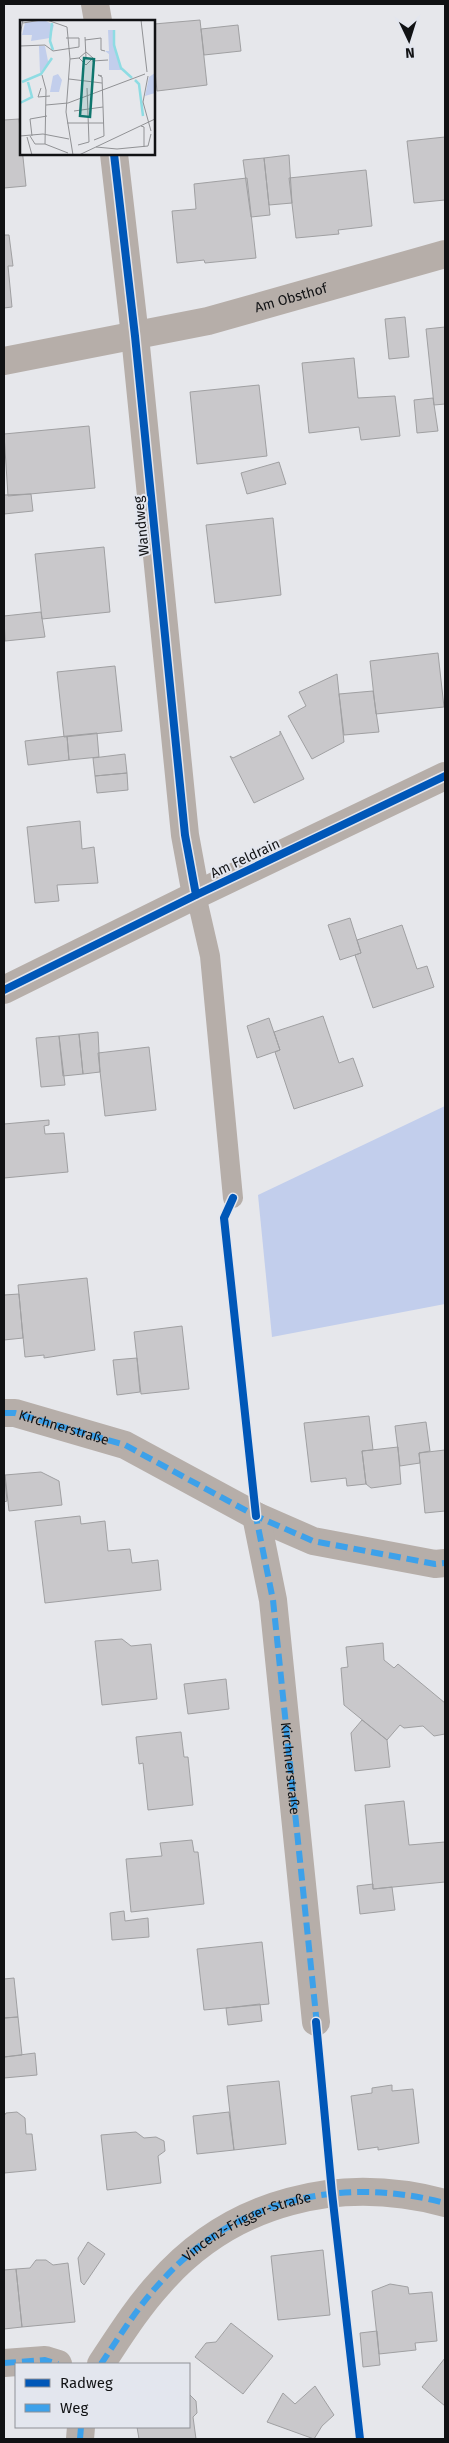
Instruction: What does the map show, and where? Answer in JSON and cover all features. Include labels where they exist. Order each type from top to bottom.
[{"type":"street","points":[[96,4],[98,20]]},
{"type":"street","name":"Wandweg","points":[[114,155],[135,336],[184,825],[196,895]]},
{"type":"street","name":"Am Obsthof","points":[[4,361],[208,321],[445,254]]},
{"type":"street","name":"Am Feldrain","points":[[4,990],[196,895],[445,776]]},
{"type":"street","name":"Kirchnerstraße","points":[[4,1413],[14,1413],[125,1445],[256,1516],[313,1541],[435,1564],[445,1563]]},
{"type":"street","name":"Kirchnerstraße","points":[[256,1516],[273,1600],[316,2022]]},
{"type":"street","name":"Vincenz-Frigger-Straße","points":[[102,2363],[159,2284],[192,2251],[232,2223],[274,2204],[332,2193],[390,2192],[445,2203]]},
{"type":"street","points":[[4,2363],[45,2360],[55,2363]]},
{"type":"lane","points":[[196,895],[210,956],[233,1198]]},
{"type":"shaded area","points":[[445,1106],[445,1304],[272,1337],[258,1195]]},
{"type":"building","points":[[200,20],[207,85],[157,91],[155,24]]},
{"type":"building","points":[[238,25],[241,51],[204,55],[201,29]]},
{"type":"building","points":[[19,119],[20,155],[23,155],[26,186],[4,188],[4,120]]},
{"type":"building","points":[[445,137],[445,200],[414,203],[407,141]]},
{"type":"building","points":[[289,155],[292,203],[269,205],[264,158]]},
{"type":"building","points":[[264,158],[270,215],[251,217],[243,160]]},
{"type":"building","points":[[366,170],[372,226],[338,230],[339,234],[296,238],[289,178]]},
{"type":"building","points":[[247,178],[256,258],[205,263],[204,260],[177,263],[172,211],[196,209],[194,184]]},
{"type":"building","points":[[4,235],[9,235],[13,266],[8,266],[12,307],[4,308]]},
{"type":"building","points":[[405,317],[409,357],[389,359],[385,319]]},
{"type":"building","points":[[445,327],[445,404],[434,405],[426,329]]},
{"type":"building","points":[[354,358],[358,398],[395,396],[400,436],[361,440],[359,427],[309,433],[302,363]]},
{"type":"building","points":[[259,385],[267,456],[197,464],[190,392]]},
{"type":"building","points":[[433,398],[438,431],[417,433],[414,400]]},
{"type":"building","points":[[89,426],[95,488],[8,496],[4,434]]},
{"type":"building","points":[[279,462],[286,484],[247,494],[241,473]]},
{"type":"building","points":[[31,494],[33,511],[4,514],[4,495]]},
{"type":"building","points":[[273,518],[281,595],[215,603],[206,525]]},
{"type":"building","points":[[104,547],[110,612],[42,619],[35,554]]},
{"type":"building","points":[[41,612],[45,637],[5,641],[4,616]]},
{"type":"building","points":[[438,653],[444,707],[376,714],[370,661]]},
{"type":"building","points":[[115,666],[122,731],[64,737],[57,672]]},
{"type":"building","points":[[337,674],[344,742],[312,759],[288,716],[306,706],[299,692]]},
{"type":"building","points":[[373,691],[379,732],[344,735],[339,694]]},
{"type":"building","points":[[280,731],[304,779],[254,803],[230,756],[233,758],[280,735]]},
{"type":"building","points":[[97,733],[99,757],[69,760],[67,736]]},
{"type":"building","points":[[67,736],[69,760],[28,765],[25,741]]},
{"type":"building","points":[[125,754],[127,773],[95,776],[93,758]]},
{"type":"building","points":[[127,773],[128,790],[97,793],[95,776]]},
{"type":"building","points":[[80,821],[82,849],[94,847],[98,883],[57,885],[59,901],[35,903],[27,827]]},
{"type":"building","points":[[350,918],[361,953],[340,960],[328,925]]},
{"type":"building","points":[[402,925],[417,969],[427,966],[434,987],[373,1008],[355,955],[361,953],[357,940]]},
{"type":"building","points":[[323,1016],[339,1063],[353,1058],[363,1086],[294,1109],[275,1052],[280,1050],[274,1032]]},
{"type":"building","points":[[269,1018],[280,1050],[257,1058],[247,1026]]},
{"type":"building","points":[[98,1032],[100,1072],[83,1074],[79,1034]]},
{"type":"building","points":[[79,1034],[83,1074],[63,1076],[59,1036]]},
{"type":"building","points":[[59,1036],[65,1085],[41,1087],[36,1038]]},
{"type":"building","points":[[149,1047],[156,1110],[105,1116],[98,1053]]},
{"type":"building","points":[[49,1120],[49,1125],[44,1126],[45,1134],[64,1133],[68,1172],[4,1178],[4,1124]]},
{"type":"building","points":[[87,1278],[95,1350],[44,1358],[44,1355],[25,1357],[18,1285]]},
{"type":"building","points":[[19,1294],[23,1338],[4,1340],[4,1295]]},
{"type":"building","points":[[182,1326],[189,1389],[141,1394],[134,1332]]},
{"type":"building","points":[[137,1358],[140,1392],[117,1395],[113,1360]]},
{"type":"building","points":[[369,1416],[373,1450],[362,1451],[366,1484],[347,1486],[346,1478],[311,1482],[304,1423]]},
{"type":"building","points":[[426,1422],[430,1451],[419,1453],[420,1463],[400,1466],[395,1426]]},
{"type":"building","points":[[398,1447],[401,1484],[371,1488],[366,1484],[362,1451]]},
{"type":"building","points":[[445,1450],[445,1511],[425,1513],[419,1453]]},
{"type":"building","points":[[4,1468],[7,1501],[4,1502]]},
{"type":"building","points":[[41,1472],[59,1481],[62,1505],[9,1511],[5,1475]]},
{"type":"building","points":[[80,1516],[81,1524],[105,1521],[108,1551],[130,1549],[132,1563],[158,1560],[161,1590],[45,1603],[35,1521]]},
{"type":"building","points":[[122,1639],[131,1646],[151,1644],[157,1699],[102,1705],[95,1641]]},
{"type":"building","points":[[383,1643],[384,1660],[394,1668],[398,1664],[445,1703],[445,1734],[434,1736],[423,1726],[404,1728],[400,1725],[387,1740],[344,1705],[341,1668],[348,1667],[346,1647]]},
{"type":"building","points":[[226,1679],[229,1709],[188,1714],[184,1684]]},
{"type":"building","points":[[362,1720],[387,1740],[390,1767],[355,1771],[351,1733]]},
{"type":"building","points":[[181,1732],[184,1757],[188,1757],[193,1805],[148,1810],[143,1763],[139,1764],[136,1737]]},
{"type":"building","points":[[404,1801],[409,1845],[445,1842],[445,1882],[373,1889],[365,1805]]},
{"type":"building","points":[[192,1840],[194,1852],[198,1852],[204,1904],[131,1912],[126,1859],[162,1856],[160,1843]]},
{"type":"building","points":[[373,1884],[373,1889],[392,1887],[395,1910],[360,1914],[357,1886]]},
{"type":"building","points":[[124,1911],[125,1921],[148,1918],[149,1937],[112,1940],[110,1913]]},
{"type":"building","points":[[262,1942],[269,2004],[204,2010],[197,1949]]},
{"type":"building","points":[[14,1978],[18,2017],[4,2018],[4,1979]]},
{"type":"building","points":[[260,2004],[262,2021],[228,2025],[226,2008]]},
{"type":"building","points":[[18,2017],[22,2055],[4,2057],[4,2018]]},
{"type":"building","points":[[35,2053],[37,2075],[4,2078],[4,2057]]},
{"type":"building","points":[[279,2081],[286,2144],[234,2150],[227,2086]]},
{"type":"building","points":[[392,2085],[392,2091],[413,2089],[419,2143],[378,2150],[378,2147],[358,2150],[351,2096],[372,2093],[372,2088]]},
{"type":"building","points":[[17,2112],[25,2118],[26,2134],[32,2134],[36,2170],[4,2173],[4,2116],[6,2113]]},
{"type":"building","points":[[229,2112],[234,2150],[197,2154],[193,2116]]},
{"type":"building","points":[[136,2132],[144,2138],[156,2137],[164,2141],[165,2151],[158,2156],[161,2183],[107,2190],[101,2135]]},
{"type":"building","points":[[88,2242],[105,2254],[84,2285],[81,2282],[78,2258]]},
{"type":"building","points":[[323,2250],[330,2315],[278,2320],[271,2256]]},
{"type":"building","points":[[36,2260],[46,2260],[53,2265],[68,2263],[75,2322],[22,2327],[16,2269],[30,2268]]},
{"type":"building","points":[[16,2269],[22,2327],[4,2329],[4,2270]]},
{"type":"building","points":[[390,2284],[408,2287],[409,2294],[432,2292],[437,2341],[415,2343],[416,2350],[379,2354],[372,2291]]},
{"type":"building","points":[[231,2323],[273,2356],[243,2394],[195,2357],[206,2343],[216,2342]]},
{"type":"building","points":[[377,2331],[380,2365],[363,2367],[360,2333]]},
{"type":"building","points":[[445,2358],[445,2406],[422,2387]]},
{"type":"building","points":[[315,2386],[334,2415],[322,2426],[314,2439],[267,2422],[283,2393],[295,2404]]},
{"type":"building","points":[[190,2395],[196,2401],[197,2413],[193,2417],[196,2439],[139,2439],[137,2428],[190,2428]]},
{"type":"marked path","points":[[4,1413],[15,1413],[125,1445],[256,1516],[313,1541],[435,1564],[445,1563]]},
{"type":"marked path","points":[[255,1512],[273,1600],[317,2025]]},
{"type":"marked path","points":[[102,2363],[143,2303],[188,2255],[220,2232],[254,2214],[290,2202],[328,2194],[366,2192],[406,2195],[445,2203]]},
{"type":"marked path","points":[[4,2363],[45,2360],[55,2363]]},
{"type":"marked path","points":[[80,2439],[81,2428]]},
{"type":"cycle path","points":[[114,155],[135,336],[185,835],[196,895]]},
{"type":"cycle path","points":[[4,990],[196,895],[445,776]]},
{"type":"cycle path","points":[[233,1198],[224,1218],[256,1516]]},
{"type":"cycle path","points":[[316,2022],[332,2193],[360,2439]]}]
